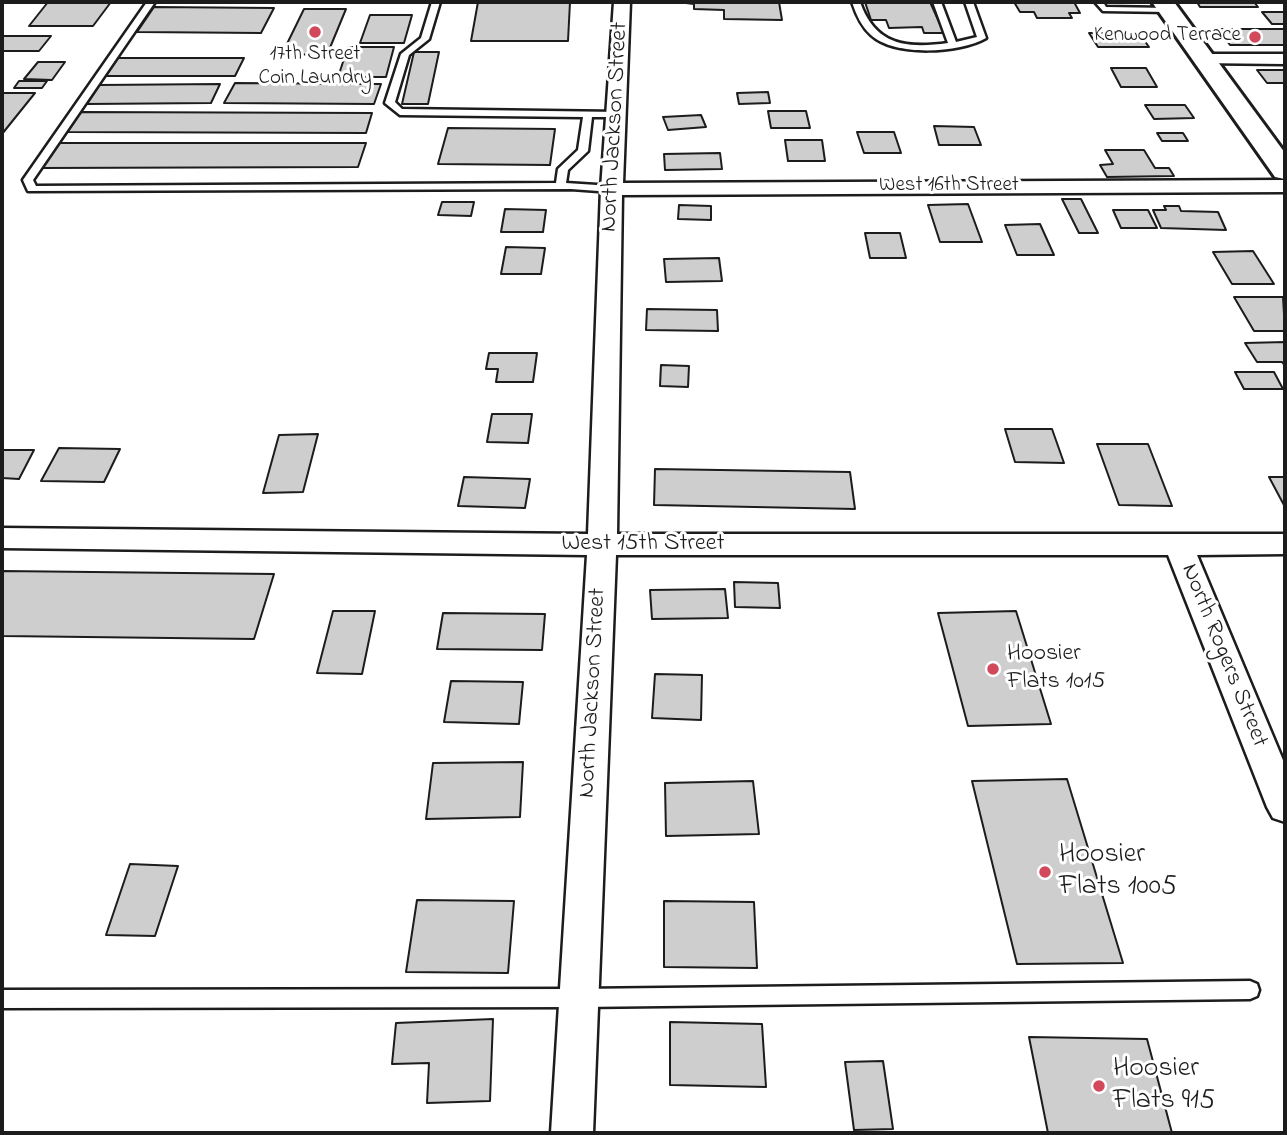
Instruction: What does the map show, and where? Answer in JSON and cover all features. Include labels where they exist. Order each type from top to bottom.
[{"type":"street","name":"North Jackson Street","points":[[572,1133],[602,545],[612,189],[602,114],[622,2]]},
{"type":"street","points":[[1166,6],[1285,171]]},
{"type":"street","points":[[1203,59],[1285,59]]},
{"type":"street","name":"West 16th Street","points":[[612,189],[1285,186]]},
{"type":"street","name":"West 15th Street","points":[[2,538],[602,545],[1285,544]]},
{"type":"street","name":"North Rogers Street","points":[[1178,544],[1285,807]]},
{"type":"lane","points":[[151,2],[27,180],[32,188],[561,186],[612,189]]},
{"type":"lane","points":[[436,2],[425,39],[405,54],[390,103],[400,112],[602,114],[583,151],[563,169],[561,186]]},
{"type":"lane","points":[[856,2],[864,23],[876,35],[894,44],[922,48],[953,46],[982,38],[969,2]]},
{"type":"lane","points":[[937,2],[953,46]]},
{"type":"lane","points":[[1099,2],[1103,9],[1166,6]]},
{"type":"lane","points":[[2,999],[579,998],[1250,990]]},
{"type":"building","points":[[48,2],[111,2],[93,26],[29,26]]},
{"type":"building","points":[[478,2],[570,2],[568,41],[471,41]]},
{"type":"building","points":[[678,2],[779,2],[782,20],[724,19],[724,10],[694,9],[694,4]]},
{"type":"building","points":[[865,2],[930,2],[944,33],[924,33],[922,27],[889,28],[886,20],[871,20]]},
{"type":"building","points":[[1014,2],[1074,2],[1080,13],[1069,13],[1072,18],[1037,18],[1034,12],[1020,12]]},
{"type":"building","points":[[1197,2],[1254,2],[1258,7],[1200,7]]},
{"type":"building","points":[[154,7],[274,8],[261,33],[137,32]]},
{"type":"building","name":"17th Street Coin Laundry","points":[[304,9],[346,9],[327,55],[282,54]]},
{"type":"building","points":[[1262,12],[1285,12],[1285,24],[1272,24]]},
{"type":"building","points":[[370,15],[412,15],[404,43],[360,43]]},
{"type":"building","name":"Kenwood Terrace","points":[[1218,29],[1285,29],[1285,45],[1230,45]]},
{"type":"building","points":[[1089,33],[1139,33],[1149,47],[1098,47]]},
{"type":"building","points":[[2,36],[51,36],[39,51],[2,51]]},
{"type":"building","points":[[348,47],[394,47],[386,77],[338,77]]},
{"type":"building","points":[[414,52],[439,52],[428,104],[402,104]]},
{"type":"building","points":[[116,58],[244,58],[235,76],[105,76]]},
{"type":"building","points":[[38,62],[65,62],[52,80],[24,79]]},
{"type":"building","points":[[1111,68],[1146,68],[1157,87],[1121,87]]},
{"type":"building","points":[[1257,70],[1285,70],[1285,83],[1267,83]]},
{"type":"building","points":[[19,81],[47,81],[42,88],[14,88]]},
{"type":"building","points":[[235,83],[381,84],[374,104],[224,103]]},
{"type":"building","points":[[220,84],[211,103],[87,104],[99,85]]},
{"type":"building","points":[[768,92],[770,103],[739,104],[737,93]]},
{"type":"building","points":[[2,93],[35,93],[2,134]]},
{"type":"building","points":[[1145,105],[1185,105],[1194,118],[1154,119]]},
{"type":"building","points":[[768,111],[806,111],[810,128],[771,128]]},
{"type":"building","points":[[81,112],[372,113],[366,133],[67,132]]},
{"type":"building","points":[[701,115],[706,127],[668,130],[663,117]]},
{"type":"building","points":[[934,126],[974,127],[981,145],[939,145]]},
{"type":"building","points":[[448,128],[555,129],[550,165],[438,164]]},
{"type":"building","points":[[857,132],[894,132],[901,153],[864,153]]},
{"type":"building","points":[[1157,133],[1183,133],[1188,141],[1162,141]]},
{"type":"building","points":[[785,140],[822,140],[825,161],[788,161]]},
{"type":"building","points":[[56,143],[366,143],[358,167],[40,168]]},
{"type":"building","points":[[1105,150],[1144,150],[1155,168],[1169,168],[1174,176],[1107,177],[1100,165],[1113,164]]},
{"type":"building","points":[[720,153],[722,169],[665,170],[664,154]]},
{"type":"building","points":[[1062,199],[1081,199],[1098,233],[1079,233]]},
{"type":"building","points":[[442,202],[474,202],[471,216],[438,215]]},
{"type":"building","points":[[968,204],[982,242],[940,242],[928,205]]},
{"type":"building","points":[[679,205],[711,206],[711,220],[678,219]]},
{"type":"building","points":[[1164,206],[1179,206],[1181,211],[1218,212],[1226,230],[1161,228],[1153,210],[1166,210]]},
{"type":"building","points":[[505,209],[546,210],[543,232],[501,232]]},
{"type":"building","points":[[1113,210],[1148,210],[1157,228],[1121,228]]},
{"type":"building","points":[[1040,224],[1054,255],[1017,255],[1005,225]]},
{"type":"building","points":[[865,233],[900,233],[906,258],[870,258]]},
{"type":"building","points":[[506,247],[545,248],[541,274],[501,274]]},
{"type":"building","points":[[1253,251],[1274,284],[1232,284],[1213,252]]},
{"type":"building","points":[[719,258],[722,281],[666,282],[664,259]]},
{"type":"building","points":[[1234,297],[1283,297],[1285,331],[1254,331]]},
{"type":"building","points":[[647,309],[717,310],[718,331],[646,330]]},
{"type":"building","points":[[1285,342],[1285,366],[1282,362],[1257,362],[1245,343]]},
{"type":"building","points":[[489,353],[537,353],[533,382],[496,382],[498,369],[486,369]]},
{"type":"building","points":[[661,365],[689,366],[688,387],[660,386]]},
{"type":"building","points":[[1235,372],[1274,372],[1283,389],[1244,389]]},
{"type":"building","points":[[492,414],[532,414],[528,443],[487,442]]},
{"type":"building","points":[[1005,429],[1052,429],[1064,463],[1015,462]]},
{"type":"building","points":[[318,434],[303,492],[263,493],[279,435]]},
{"type":"building","points":[[1097,444],[1148,444],[1172,506],[1119,505]]},
{"type":"building","points":[[59,448],[120,449],[104,482],[41,481]]},
{"type":"building","points":[[2,450],[34,450],[19,479],[2,478]]},
{"type":"building","points":[[655,469],[850,472],[855,509],[654,505]]},
{"type":"building","points":[[464,477],[530,479],[525,508],[458,506]]},
{"type":"building","points":[[1269,477],[1285,477],[1285,507]]},
{"type":"building","points":[[2,571],[274,574],[254,639],[2,636]]},
{"type":"building","points":[[734,582],[778,583],[780,608],[735,607]]},
{"type":"building","points":[[725,589],[728,618],[652,619],[650,590]]},
{"type":"building","points":[[333,611],[375,611],[362,674],[317,673]]},
{"type":"building","name":"Hoosier Flats 1015","points":[[1016,611],[1051,724],[968,726],[938,613]]},
{"type":"building","points":[[443,613],[545,614],[542,650],[437,649]]},
{"type":"building","points":[[655,674],[702,675],[701,720],[652,718]]},
{"type":"building","points":[[451,681],[523,682],[519,724],[444,722]]},
{"type":"building","points":[[523,762],[520,817],[426,819],[433,763]]},
{"type":"building","name":"Hoosier Flats 1005","points":[[1067,779],[1123,963],[1017,964],[972,781]]},
{"type":"building","points":[[753,781],[759,834],[666,836],[665,783]]},
{"type":"building","points":[[130,864],[178,866],[155,936],[106,935]]},
{"type":"building","points":[[417,900],[514,901],[508,973],[406,972]]},
{"type":"building","points":[[664,901],[754,902],[757,968],[664,967]]},
{"type":"building","points":[[493,1019],[490,1101],[427,1103],[429,1063],[392,1064],[396,1023]]},
{"type":"building","points":[[670,1022],[762,1024],[766,1087],[670,1085]]},
{"type":"building","name":"Hoosier Flats 915","points":[[1029,1037],[1147,1039],[1172,1133],[1048,1133]]},
{"type":"building","points":[[883,1061],[893,1129],[854,1130],[845,1062]]},
{"type":"place","name":"17th Street Coin Laundry","points":[[315,32]]},
{"type":"place","name":"Kenwood Terrace","points":[[1255,37]]},
{"type":"place","name":"Hoosier Flats 1015","points":[[993,669]]},
{"type":"place","name":"Hoosier Flats 1005","points":[[1045,872]]},
{"type":"place","name":"Hoosier Flats 915","points":[[1099,1086]]}]
